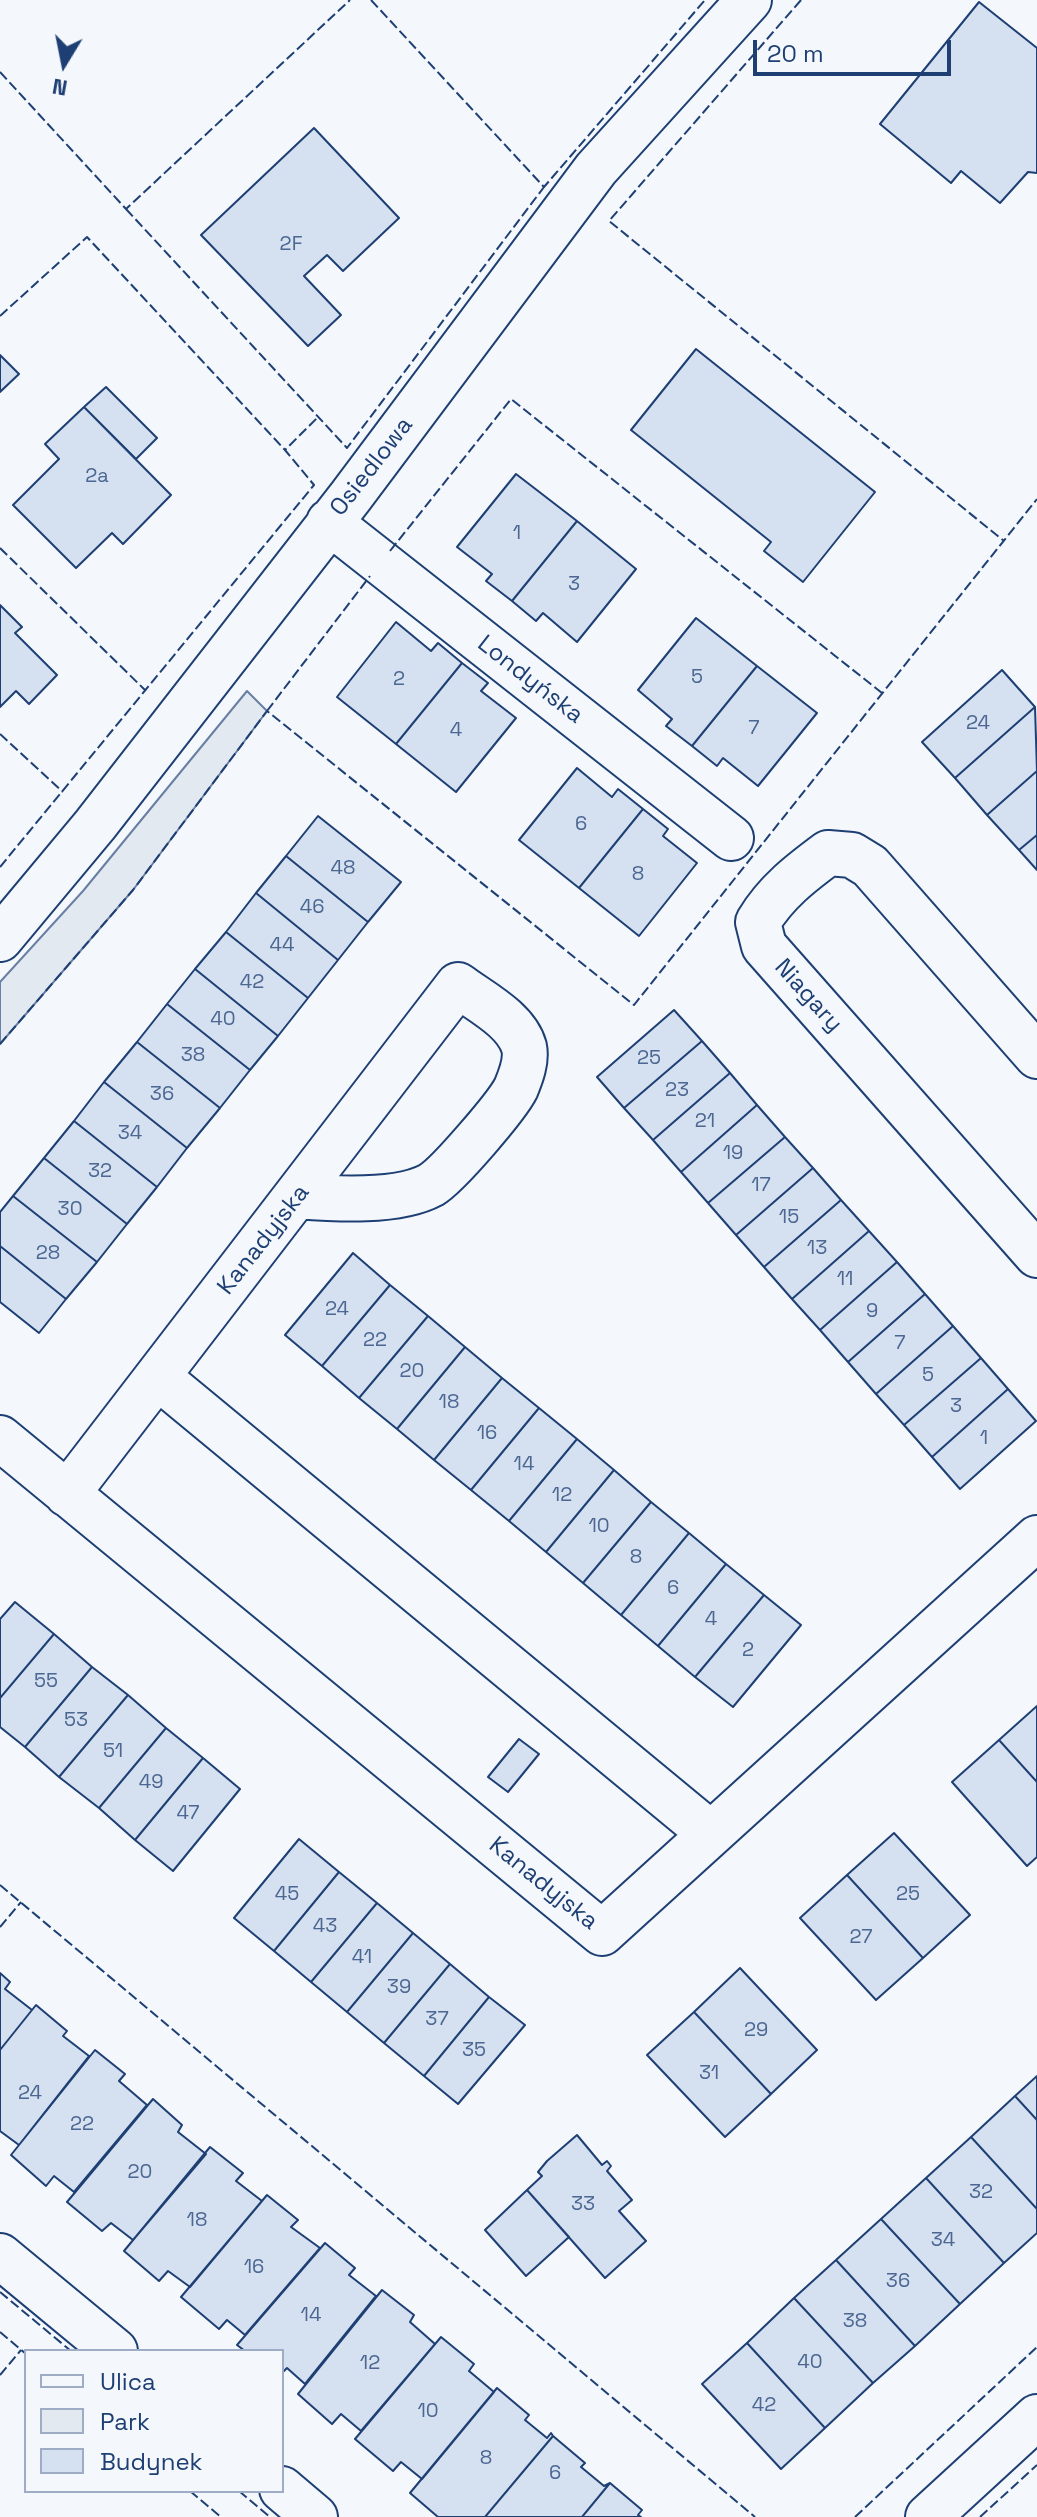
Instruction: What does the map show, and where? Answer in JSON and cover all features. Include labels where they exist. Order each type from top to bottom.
[{"type":"street","name":"Osiedlowa","points":[[0,939],[95,825],[596,169],[749,0]]},
{"type":"street","name":"Londyńska","points":[[329,522],[731,838]]},
{"type":"street","name":"Niagary","points":[[1037,1056],[870,866],[852,855],[828,853],[795,877],[768,905],[758,922],[764,946],[1037,1255]]},
{"type":"street","name":"Kanadyjska","points":[[67,1494],[458,985],[511,1025],[524,1047],[524,1067],[508,1099],[431,1185],[373,1197],[337,1199],[298,1196]]},
{"type":"street","points":[[158,1377],[711,1834]]},
{"type":"street","name":"Kanadyjska","points":[[0,1438],[602,1933],[1037,1538]]},
{"type":"street","points":[[0,2256],[113,2349]]},
{"type":"street","points":[[928,2517],[1037,2417]]},
{"type":"street","points":[[284,2491],[315,2517]]},
{"type":"green space","points":[[247,691],[267,711],[133,890],[0,1044],[0,982],[83,891]]},
{"type":"building","points":[[979,2],[1037,48],[1037,173],[1028,172],[1000,203],[961,171],[951,183],[880,124]]},
{"type":"building","points":[[314,128],[399,218],[343,271],[327,255],[304,276],[341,315],[308,346],[201,235]]},
{"type":"building","points":[[696,349],[875,492],[803,582],[764,551],[771,542],[631,430]]},
{"type":"building","points":[[0,355],[19,374],[0,392]]},
{"type":"building","points":[[106,387],[157,438],[136,459],[84,407]]},
{"type":"building","points":[[84,407],[171,495],[123,544],[112,533],[76,568],[13,505],[59,459],[45,444]]},
{"type":"building","points":[[516,474],[577,521],[512,601],[486,581],[492,574],[457,547]]},
{"type":"building","points":[[577,521],[636,569],[577,642],[543,613],[536,621],[512,601]]},
{"type":"building","points":[[0,605],[22,627],[15,633],[57,675],[29,704],[16,691],[0,707]]},
{"type":"building","points":[[696,618],[757,666],[692,746],[666,726],[672,719],[638,690]]},
{"type":"building","points":[[396,622],[431,651],[438,643],[462,663],[396,744],[337,697]]},
{"type":"building","points":[[462,663],[488,683],[481,691],[516,718],[456,792],[396,744]]},
{"type":"building","points":[[757,666],[817,713],[758,786],[723,758],[717,766],[692,746]]},
{"type":"building","points":[[1002,670],[1035,707],[955,778],[922,742]]},
{"type":"building","points":[[1035,707],[1037,771],[987,815],[955,778]]},
{"type":"building","points":[[577,768],[612,797],[618,789],[643,809],[579,888],[519,840]]},
{"type":"building","points":[[1037,771],[1037,835],[1019,850],[987,815]]},
{"type":"building","points":[[643,809],[668,829],[663,836],[697,863],[639,936],[579,888]]},
{"type":"building","points":[[318,816],[401,882],[368,922],[286,856]]},
{"type":"building","points":[[1037,835],[1037,870],[1019,850]]},
{"type":"building","points":[[286,856],[368,922],[338,960],[256,893]]},
{"type":"building","points":[[256,893],[338,960],[308,998],[226,932]]},
{"type":"building","points":[[226,932],[308,998],[278,1036],[195,969]]},
{"type":"building","points":[[195,969],[278,1036],[250,1070],[167,1004]]},
{"type":"building","points":[[167,1004],[250,1070],[220,1108],[137,1042]]},
{"type":"building","points":[[674,1010],[702,1041],[624,1108],[597,1077]]},
{"type":"building","points":[[702,1041],[730,1073],[653,1140],[624,1108]]},
{"type":"building","points":[[137,1042],[220,1108],[187,1148],[104,1082]]},
{"type":"building","points":[[730,1073],[757,1105],[681,1172],[653,1140]]},
{"type":"building","points":[[104,1082],[187,1148],[157,1187],[74,1121]]},
{"type":"building","points":[[757,1105],[785,1137],[708,1203],[681,1172]]},
{"type":"building","points":[[74,1121],[157,1187],[127,1224],[44,1158]]},
{"type":"building","points":[[785,1137],[813,1168],[736,1235],[708,1203]]},
{"type":"building","points":[[44,1158],[127,1224],[97,1262],[13,1196]]},
{"type":"building","points":[[813,1168],[841,1200],[764,1267],[736,1235]]},
{"type":"building","points":[[13,1196],[97,1262],[66,1299],[0,1246],[0,1212]]},
{"type":"building","points":[[841,1200],[869,1231],[792,1299],[764,1267]]},
{"type":"building","points":[[869,1231],[897,1262],[820,1330],[792,1299]]},
{"type":"building","points":[[0,1246],[66,1299],[39,1333],[0,1302]]},
{"type":"building","points":[[353,1253],[390,1285],[322,1366],[285,1335]]},
{"type":"building","points":[[897,1262],[925,1294],[848,1362],[820,1330]]},
{"type":"building","points":[[390,1285],[428,1316],[359,1398],[322,1366]]},
{"type":"building","points":[[925,1294],[953,1326],[876,1394],[848,1362]]},
{"type":"building","points":[[428,1316],[465,1347],[397,1429],[359,1398]]},
{"type":"building","points":[[953,1326],[981,1358],[904,1425],[876,1394]]},
{"type":"building","points":[[465,1347],[502,1378],[434,1460],[397,1429]]},
{"type":"building","points":[[981,1358],[1008,1389],[932,1457],[904,1425]]},
{"type":"building","points":[[502,1378],[539,1408],[471,1490],[434,1460]]},
{"type":"building","points":[[1008,1389],[1036,1421],[960,1489],[932,1457]]},
{"type":"building","points":[[539,1408],[577,1439],[509,1521],[471,1490]]},
{"type":"building","points":[[577,1439],[614,1470],[546,1552],[509,1521]]},
{"type":"building","points":[[614,1470],[651,1502],[583,1583],[546,1552]]},
{"type":"building","points":[[651,1502],[689,1533],[621,1615],[583,1583]]},
{"type":"building","points":[[689,1533],[726,1564],[658,1646],[621,1615]]},
{"type":"building","points":[[726,1564],[764,1595],[695,1677],[658,1646]]},
{"type":"building","points":[[764,1595],[801,1625],[733,1707],[695,1677]]},
{"type":"building","points":[[15,1602],[54,1634],[0,1698],[0,1619]]},
{"type":"building","points":[[54,1634],[92,1667],[25,1747],[0,1727],[0,1698]]},
{"type":"building","points":[[92,1667],[128,1695],[59,1777],[25,1747]]},
{"type":"building","points":[[128,1695],[166,1728],[99,1808],[59,1777]]},
{"type":"building","points":[[1037,1706],[1037,1782],[999,1740]]},
{"type":"building","points":[[166,1728],[203,1758],[135,1840],[99,1808]]},
{"type":"building","points":[[519,1739],[539,1754],[508,1792],[488,1777]]},
{"type":"building","points":[[999,1740],[1037,1782],[1037,1857],[1027,1866],[952,1782]]},
{"type":"building","points":[[203,1758],[240,1789],[173,1871],[135,1840]]},
{"type":"building","points":[[894,1833],[970,1915],[923,1958],[847,1875]]},
{"type":"building","points":[[299,1839],[339,1872],[274,1951],[234,1918]]},
{"type":"building","points":[[339,1872],[377,1903],[311,1982],[274,1951]]},
{"type":"building","points":[[847,1875],[923,1958],[876,2000],[800,1918]]},
{"type":"building","points":[[377,1903],[413,1933],[347,2012],[311,1982]]},
{"type":"building","points":[[413,1933],[450,1964],[384,2043],[347,2012]]},
{"type":"building","points":[[450,1964],[489,1997],[424,2076],[384,2043]]},
{"type":"building","points":[[740,1968],[817,2050],[771,2094],[694,2012]]},
{"type":"building","points":[[0,1973],[10,1982],[5,1989],[32,2010],[0,2050]]},
{"type":"building","points":[[489,1997],[525,2025],[458,2104],[424,2076]]},
{"type":"building","points":[[36,2005],[67,2031],[63,2036],[89,2056],[19,2145],[0,2131],[0,2050]]},
{"type":"building","points":[[694,2012],[771,2094],[725,2137],[647,2055]]},
{"type":"building","points":[[95,2050],[125,2074],[119,2081],[147,2105],[74,2192],[54,2176],[46,2186],[11,2155]]},
{"type":"building","points":[[1037,2076],[1037,2120],[1015,2096]]},
{"type":"building","points":[[1015,2096],[1037,2120],[1037,2209],[971,2137]]},
{"type":"building","points":[[153,2099],[182,2125],[178,2132],[206,2154],[133,2240],[111,2223],[102,2231],[67,2202]]},
{"type":"building","points":[[577,2135],[602,2165],[607,2161],[611,2166],[607,2171],[632,2200],[619,2211],[646,2241],[605,2278],[527,2190],[542,2176],[538,2172],[547,2161]]},
{"type":"building","points":[[971,2137],[1037,2209],[1037,2233],[1004,2263],[926,2178]]},
{"type":"building","points":[[210,2147],[243,2173],[236,2181],[262,2201],[190,2287],[168,2271],[159,2281],[124,2251]]},
{"type":"building","points":[[926,2178],[1004,2263],[960,2304],[881,2219]]},
{"type":"building","points":[[527,2190],[569,2237],[526,2276],[485,2230]]},
{"type":"building","points":[[267,2195],[298,2220],[291,2227],[320,2248],[245,2335],[227,2320],[219,2329],[181,2297]]},
{"type":"building","points":[[881,2219],[960,2304],[915,2346],[836,2260]]},
{"type":"building","points":[[325,2243],[355,2268],[349,2275],[376,2296],[305,2384],[287,2368],[284,2371],[284,2349],[242,2349],[237,2345]]},
{"type":"building","points":[[836,2260],[915,2346],[873,2383],[794,2298]]},
{"type":"building","points":[[382,2290],[414,2315],[410,2322],[435,2344],[361,2431],[341,2414],[332,2424],[298,2394]]},
{"type":"building","points":[[794,2298],[873,2383],[825,2428],[747,2343]]},
{"type":"building","points":[[441,2337],[474,2364],[469,2371],[494,2392],[422,2479],[401,2462],[393,2471],[355,2439]]},
{"type":"building","points":[[747,2343],[825,2428],[781,2469],[702,2384]]},
{"type":"building","points":[[497,2388],[529,2415],[525,2420],[547,2438],[551,2433],[553,2436],[485,2517],[438,2517],[410,2493]]},
{"type":"building","points":[[553,2436],[585,2463],[581,2467],[604,2486],[610,2483],[582,2517],[485,2517]]},
{"type":"building","points":[[610,2483],[642,2510],[638,2515],[641,2517],[582,2517]]},
{"type":"fence","points":[[0,72],[126,209],[350,0]]},
{"type":"fence","points":[[371,0],[544,187],[705,0]]},
{"type":"fence","points":[[801,0],[609,221],[1004,541]]},
{"type":"fence","points":[[126,209],[347,448],[544,187]]},
{"type":"fence","points":[[0,316],[87,237],[285,450]]},
{"type":"fence","points":[[390,551],[511,399],[882,693]]},
{"type":"fence","points":[[0,867],[314,485],[285,450],[318,417]]},
{"type":"fence","points":[[0,1044],[133,890],[267,711],[634,1005],[1037,499]]},
{"type":"fence","points":[[0,548],[146,691]]},
{"type":"fence","points":[[267,711],[370,576]]},
{"type":"fence","points":[[0,734],[63,792]]},
{"type":"fence","points":[[0,1885],[755,2517]]},
{"type":"fence","points":[[0,1927],[21,1902]]},
{"type":"fence","points":[[0,2292],[69,2349]]},
{"type":"fence","points":[[0,2332],[24,2352]]},
{"type":"fence","points":[[855,2517],[1037,2347]]},
{"type":"fence","points":[[0,2375],[21,2350]]},
{"type":"fence","points":[[980,2517],[1037,2465]]},
{"type":"fence","points":[[192,2493],[221,2517]]},
{"type":"fence","points":[[241,2493],[270,2517]]}]
